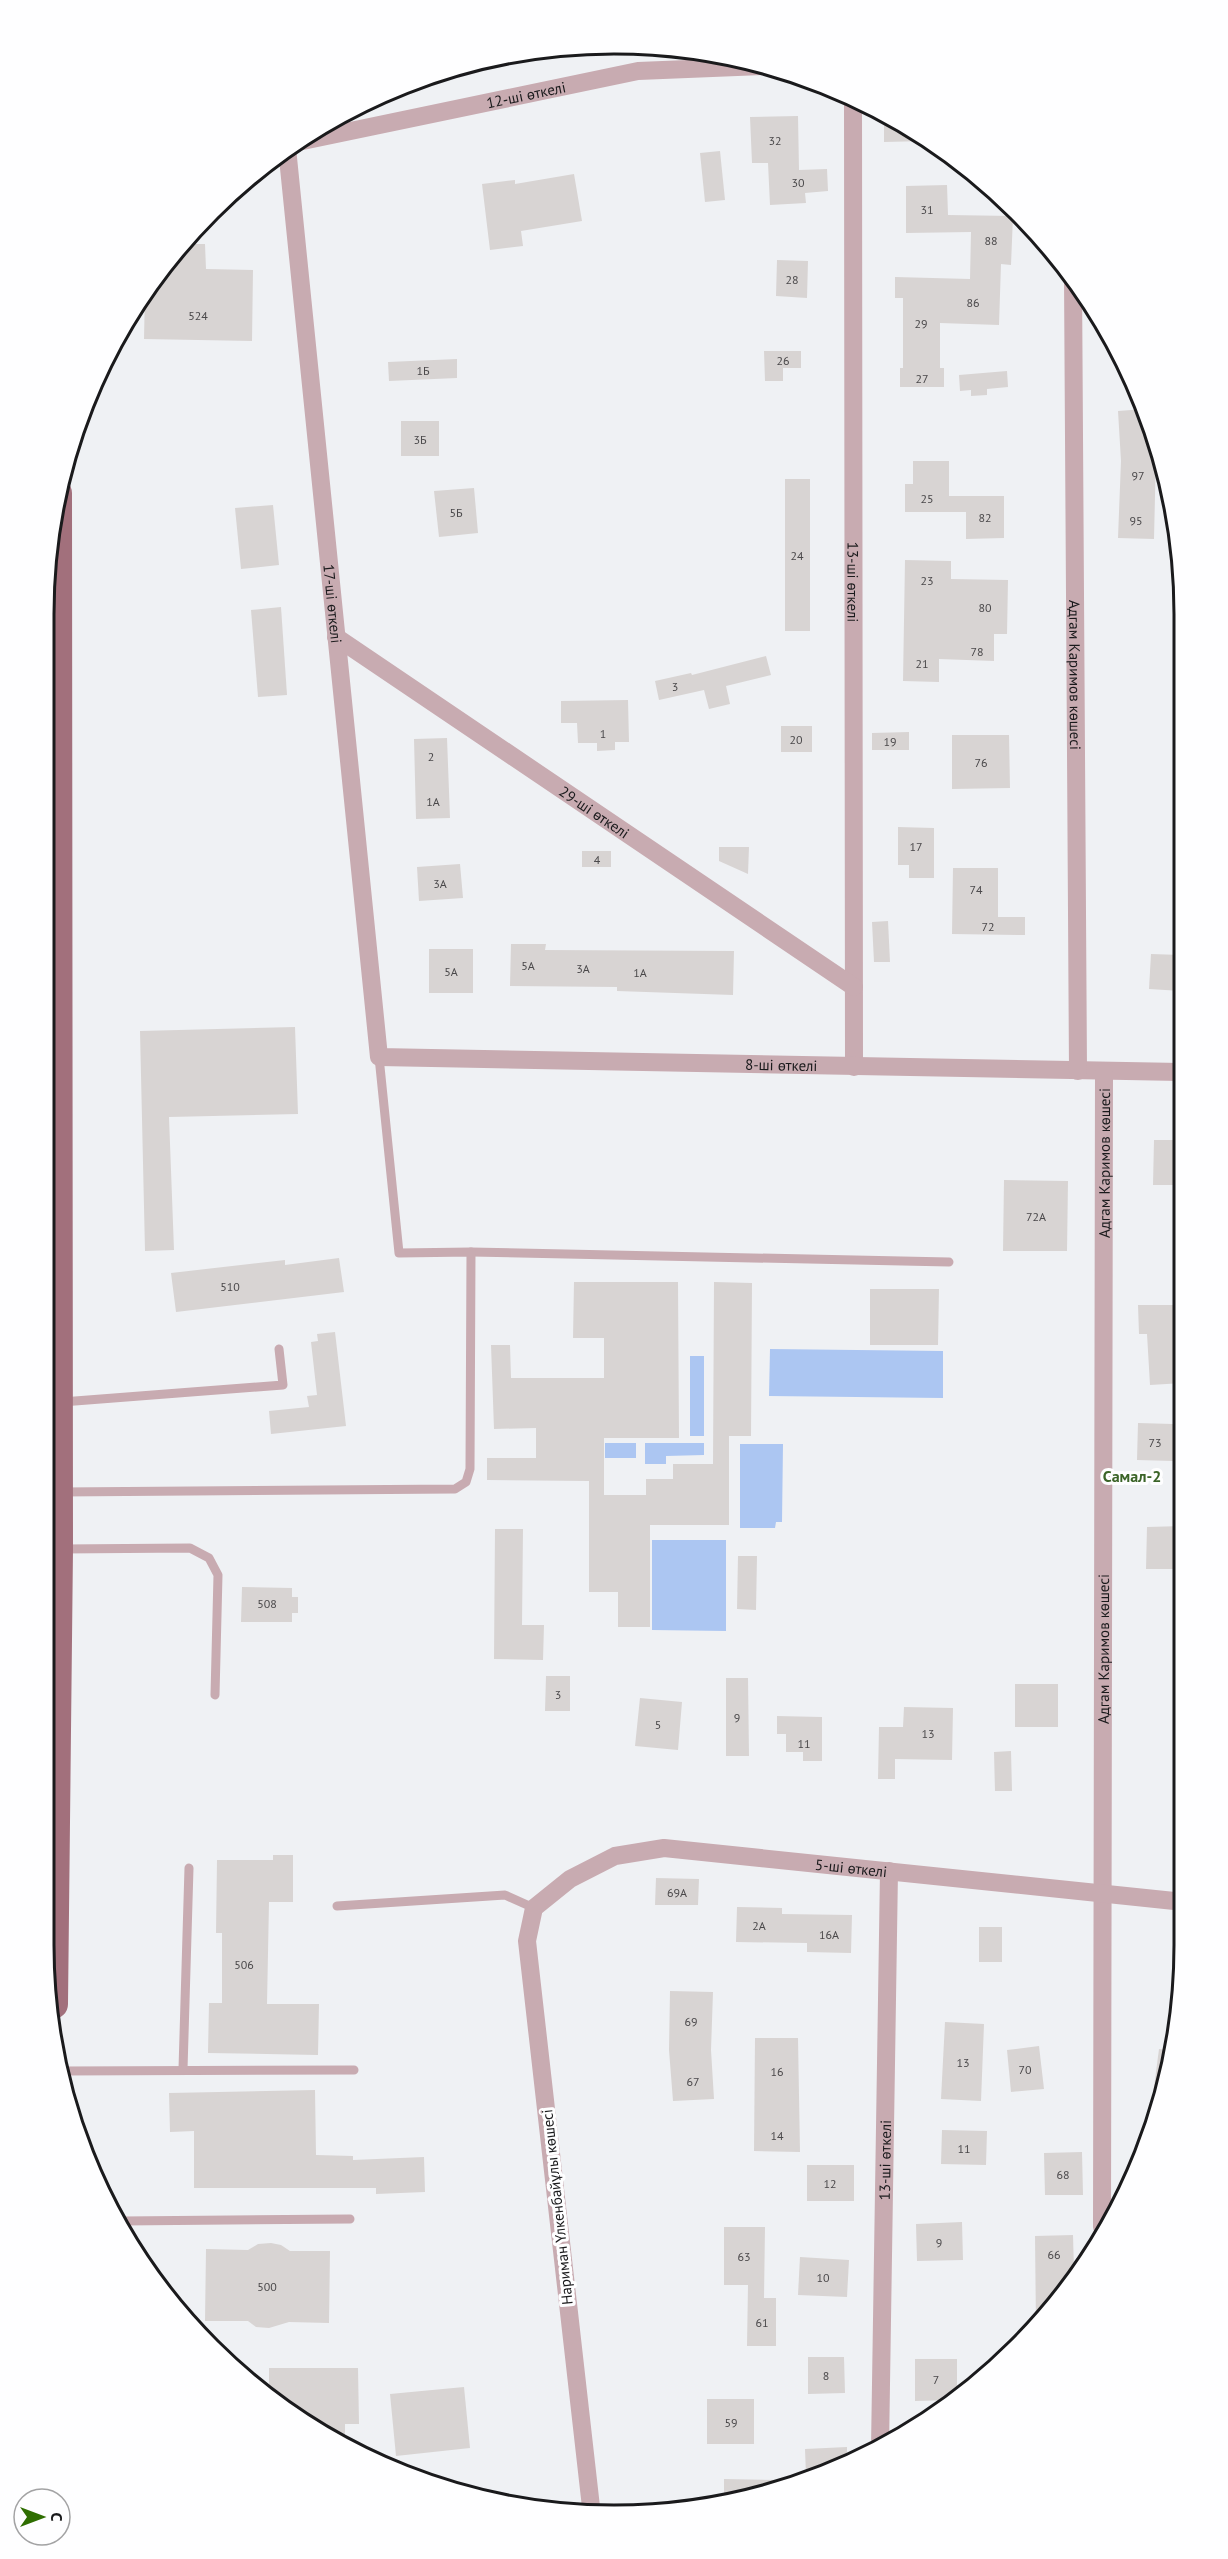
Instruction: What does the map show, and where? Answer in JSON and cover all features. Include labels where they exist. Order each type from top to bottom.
[{"type":"main road","points":[[54,1913],[58,1549],[54,1492],[57,560]]},
{"type":"street","name":"12-ші өткелі","points":[[321,137],[638,71],[733,67]]},
{"type":"street","name":"13-ші өткелі","points":[[853,108],[854,1067]]},
{"type":"street","name":"17-ші өткелі","points":[[288,159],[379,1057]]},
{"type":"street","name":"Адгам Каримов көшесі","points":[[1072,292],[1078,1071]]},
{"type":"street","name":"29-ші өткелі","points":[[336,637],[854,987]]},
{"type":"street","name":"8-ші өткелі","points":[[379,1057],[1174,1072]]},
{"type":"street","name":"Адгам Каримов көшесі","points":[[1102,2219],[1104,1072]]},
{"type":"street","name":"5-ші өткелі","points":[[534,1908],[570,1879],[615,1856],[664,1848],[1174,1901]]},
{"type":"street","name":"13-ші өткелі","points":[[880,2437],[889,1871]]},
{"type":"street","name":"Нариман Үлкенбайұлы көшесі","points":[[534,1908],[527,1941],[591,2504]]},
{"type":"lane","points":[[379,1057],[399,1253],[471,1252],[949,1262]]},
{"type":"lane","points":[[54,1492],[455,1489],[466,1482],[471,1469],[471,1252]]},
{"type":"lane","points":[[56,1403],[283,1385],[279,1349]]},
{"type":"lane","points":[[58,1549],[190,1548],[209,1558],[218,1575],[214,1695]]},
{"type":"lane","points":[[183,2069],[189,1868]]},
{"type":"lane","points":[[337,1906],[505,1895],[534,1908]]},
{"type":"lane","points":[[69,2070],[354,2070]]},
{"type":"lane","points":[[127,2221],[350,2219]]},
{"type":"shaded area","points":[[770,1349],[943,1351],[943,1398],[769,1396]]},
{"type":"shaded area","points":[[690,1356],[704,1356],[704,1436],[690,1436]]},
{"type":"shaded area","points":[[605,1443],[636,1443],[636,1458],[605,1458]]},
{"type":"shaded area","points":[[645,1443],[704,1443],[704,1455],[666,1456],[666,1464],[645,1464]]},
{"type":"shaded area","points":[[740,1444],[783,1444],[782,1522],[776,1522],[775,1528],[740,1528]]},
{"type":"shaded area","points":[[652,1540],[726,1540],[726,1631],[652,1630]]},
{"type":"building","points":[[798,116],[799,170],[827,169],[828,191],[805,193],[806,203],[770,205],[768,163],[752,163],[750,117]]},
{"type":"building","points":[[884,124],[914,141],[884,142]]},
{"type":"building","points":[[720,151],[725,200],[705,202],[700,153]]},
{"type":"building","points":[[574,174],[582,221],[521,231],[523,246],[490,250],[482,184],[515,180],[515,184]]},
{"type":"building","points":[[947,185],[948,215],[1008,216],[1013,221],[1011,265],[1001,264],[999,325],[940,323],[940,368],[944,368],[944,387],[900,387],[900,368],[903,368],[903,298],[895,298],[895,277],[970,279],[971,232],[906,233],[906,186]]},
{"type":"building","points":[[194,244],[205,244],[206,269],[253,270],[252,341],[144,339],[145,308]]},
{"type":"building","points":[[777,260],[808,261],[807,298],[776,296]]},
{"type":"building","points":[[764,351],[801,351],[801,368],[783,368],[783,381],[765,381]]},
{"type":"building","points":[[457,359],[457,378],[389,381],[388,362]]},
{"type":"building","points":[[1007,371],[1008,387],[987,389],[987,395],[971,396],[971,390],[960,391],[959,375]]},
{"type":"building","points":[[1135,410],[1155,469],[1154,539],[1118,538],[1121,461],[1118,411]]},
{"type":"building","points":[[401,421],[439,421],[439,456],[401,456]]},
{"type":"building","points":[[913,461],[949,461],[949,496],[1004,496],[1004,538],[966,539],[966,512],[905,512],[905,484],[913,484]]},
{"type":"building","points":[[785,479],[810,479],[810,631],[785,631]]},
{"type":"building","points":[[474,488],[478,533],[439,537],[434,491]]},
{"type":"building","points":[[273,505],[279,565],[241,569],[235,508]]},
{"type":"building","points":[[905,560],[951,561],[951,579],[1008,580],[1007,634],[994,634],[994,661],[939,659],[939,682],[903,681]]},
{"type":"building","points":[[281,607],[287,695],[258,697],[251,610]]},
{"type":"building","points":[[766,656],[771,675],[726,686],[730,704],[709,709],[704,690],[659,700],[655,681],[691,673],[692,675]]},
{"type":"building","points":[[628,700],[629,742],[615,742],[615,750],[597,751],[597,743],[578,743],[577,723],[561,723],[561,701]]},
{"type":"building","points":[[781,726],[812,726],[812,752],[781,752]]},
{"type":"building","points":[[909,732],[909,750],[872,750],[872,733]]},
{"type":"building","points":[[952,735],[1009,735],[1010,788],[952,789]]},
{"type":"building","points":[[447,738],[450,818],[416,819],[414,739]]},
{"type":"building","points":[[898,827],[934,828],[934,878],[909,878],[909,865],[898,865]]},
{"type":"building","points":[[719,847],[749,847],[748,874],[719,861]]},
{"type":"building","points":[[582,851],[611,851],[611,867],[582,867]]},
{"type":"building","points":[[460,864],[463,898],[419,901],[417,867]]},
{"type":"building","points":[[953,868],[998,868],[998,917],[1025,917],[1025,935],[952,934]]},
{"type":"building","points":[[888,921],[890,962],[874,962],[872,922]]},
{"type":"building","points":[[511,944],[546,944],[545,950],[734,951],[733,995],[617,991],[617,987],[510,986]]},
{"type":"building","points":[[429,949],[473,949],[473,993],[429,993]]},
{"type":"building","points":[[1151,954],[1174,955],[1174,991],[1149,989]]},
{"type":"building","points":[[295,1027],[298,1114],[169,1117],[174,1250],[145,1251],[140,1031]]},
{"type":"building","points":[[1154,1140],[1174,1140],[1174,1185],[1153,1185]]},
{"type":"building","points":[[1004,1180],[1068,1181],[1067,1251],[1003,1251]]},
{"type":"building","points":[[339,1258],[344,1292],[176,1312],[171,1273],[285,1260],[285,1265]]},
{"type":"building","points":[[574,1282],[678,1282],[679,1438],[604,1438],[604,1495],[646,1495],[646,1479],[673,1479],[673,1464],[713,1464],[714,1282],[752,1283],[751,1436],[729,1436],[729,1525],[650,1525],[650,1627],[618,1627],[618,1592],[589,1592],[589,1481],[487,1480],[487,1458],[536,1458],[536,1428],[494,1429],[491,1345],[510,1345],[511,1378],[604,1378],[604,1338],[573,1338]]},
{"type":"building","points":[[870,1289],[939,1289],[938,1345],[870,1345]]},
{"type":"building","points":[[1138,1305],[1174,1305],[1174,1384],[1150,1385],[1147,1334],[1139,1334]]},
{"type":"building","points":[[335,1332],[346,1426],[271,1434],[269,1411],[309,1407],[307,1396],[317,1395],[311,1342],[318,1341],[317,1334]]},
{"type":"building","points":[[1138,1423],[1173,1424],[1173,1461],[1137,1460]]},
{"type":"building","points":[[1174,1526],[1174,1569],[1146,1569],[1147,1527]]},
{"type":"building","points":[[495,1529],[523,1529],[522,1625],[544,1625],[543,1660],[494,1659]]},
{"type":"building","points":[[738,1556],[757,1556],[756,1610],[737,1609]]},
{"type":"building","points":[[242,1587],[292,1588],[292,1597],[298,1597],[298,1613],[292,1613],[292,1622],[241,1622]]},
{"type":"building","points":[[546,1676],[570,1676],[570,1711],[545,1711]]},
{"type":"building","points":[[726,1678],[748,1678],[749,1756],[726,1756]]},
{"type":"building","points":[[1015,1684],[1058,1684],[1058,1727],[1015,1727]]},
{"type":"building","points":[[640,1698],[682,1702],[678,1750],[635,1746]]},
{"type":"building","points":[[904,1707],[953,1708],[952,1760],[895,1759],[895,1779],[878,1779],[879,1727],[903,1727]]},
{"type":"building","points":[[777,1716],[822,1717],[822,1761],[803,1761],[803,1752],[786,1752],[786,1734],[777,1734]]},
{"type":"building","points":[[1011,1751],[1012,1791],[995,1791],[994,1752]]},
{"type":"building","points":[[273,1855],[293,1855],[293,1902],[269,1902],[267,2004],[319,2004],[318,2055],[208,2053],[209,2003],[222,2003],[222,1933],[216,1933],[217,1860],[273,1860]]},
{"type":"building","points":[[656,1878],[699,1879],[698,1905],[655,1905]]},
{"type":"building","points":[[737,1907],[782,1908],[782,1914],[852,1915],[851,1953],[807,1952],[807,1943],[736,1942]]},
{"type":"building","points":[[979,1927],[1002,1927],[1002,1962],[979,1962]]},
{"type":"building","points":[[670,1991],[713,1992],[711,2050],[714,2099],[673,2101],[669,2050]]},
{"type":"building","points":[[945,2022],[984,2024],[981,2101],[941,2099]]},
{"type":"building","points":[[755,2038],[798,2038],[800,2152],[754,2151]]},
{"type":"building","points":[[1039,2046],[1044,2089],[1011,2092],[1007,2050]]},
{"type":"building","points":[[1159,2049],[1164,2050],[1155,2090],[1153,2095]]},
{"type":"building","points":[[315,2090],[316,2155],[353,2156],[353,2160],[424,2157],[425,2192],[376,2194],[376,2188],[194,2188],[194,2131],[170,2132],[169,2093]]},
{"type":"building","points":[[942,2130],[987,2131],[986,2165],[941,2164]]},
{"type":"building","points":[[1082,2152],[1083,2195],[1045,2195],[1044,2153]]},
{"type":"building","points":[[807,2165],[854,2165],[854,2201],[807,2201]]},
{"type":"building","points":[[962,2222],[963,2260],[917,2261],[916,2224]]},
{"type":"building","points":[[724,2227],[765,2227],[764,2298],[776,2298],[776,2346],[747,2346],[748,2285],[724,2285]]},
{"type":"building","points":[[1073,2235],[1074,2264],[1036,2313],[1035,2236]]},
{"type":"building","points":[[258,2244],[281,2245],[290,2251],[330,2251],[329,2323],[289,2322],[269,2328],[256,2327],[248,2321],[205,2321],[206,2249],[248,2250]]},
{"type":"building","points":[[800,2257],[849,2260],[847,2297],[798,2295]]},
{"type":"building","points":[[808,2357],[844,2357],[845,2393],[808,2394]]},
{"type":"building","points":[[915,2359],[957,2359],[957,2387],[939,2400],[915,2401]]},
{"type":"building","points":[[269,2368],[358,2368],[359,2424],[345,2424],[345,2436],[303,2411],[269,2386]]},
{"type":"building","points":[[464,2387],[470,2448],[396,2456],[390,2394]]},
{"type":"building","points":[[707,2399],[754,2399],[754,2444],[707,2444]]},
{"type":"building","points":[[847,2447],[847,2454],[806,2470],[805,2449]]},
{"type":"building","points":[[724,2479],[778,2480],[759,2486],[724,2494]]},
{"type":"district","name":"Самал-2","points":[[1132,1476]]}]
